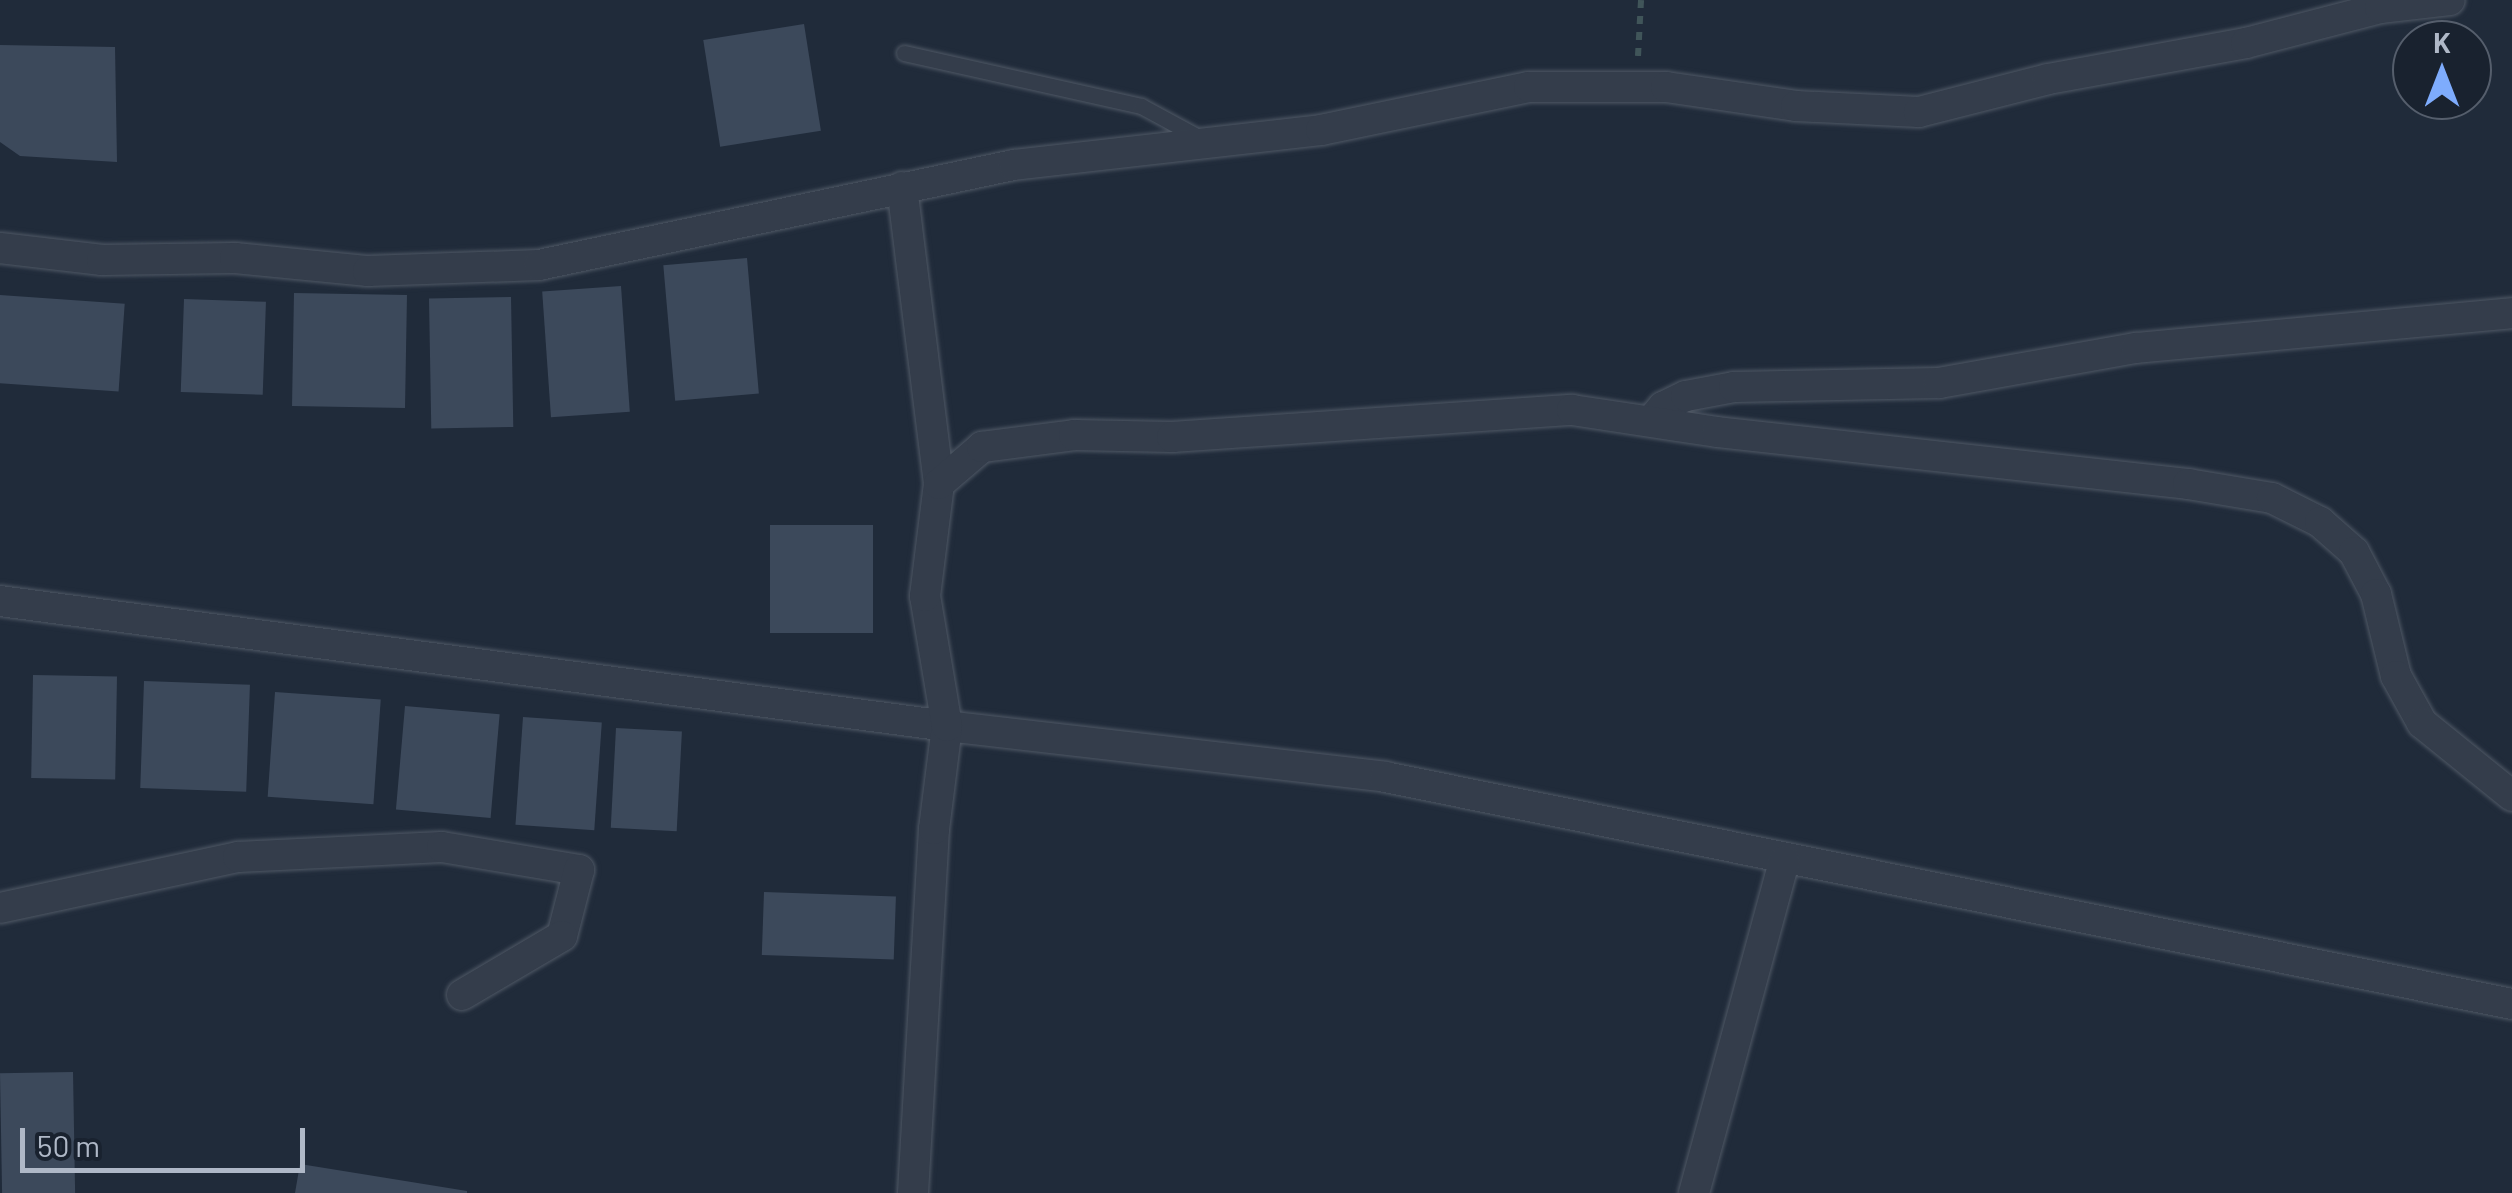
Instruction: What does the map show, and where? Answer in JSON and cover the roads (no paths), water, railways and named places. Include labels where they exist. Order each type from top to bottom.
[{"type":"street","points":[[0,248],[102,260],[234,258],[368,271],[539,264],[1014,165],[1321,130],[1529,88],[1637,88],[1796,106],[1919,112],[2048,79],[2246,43],[2380,8],[2450,0]]},
{"type":"street","points":[[902,187],[939,484],[925,596],[948,726],[934,829],[913,1193]]},
{"type":"street","points":[[1652,420],[1663,407],[1686,396],[1734,387],[1939,383],[2136,348],[2512,313]]},
{"type":"street","points":[[939,484],[982,447],[1074,435],[1172,437],[1572,410],[1717,432],[2188,484],[2272,498],[2320,522],[2354,552],[2376,594],[2396,676],[2422,723],[2512,796]]},
{"type":"street","points":[[0,601],[948,726],[1385,778],[2512,1004]]},
{"type":"street","points":[[0,908],[238,857],[442,848],[579,870],[562,936],[462,996]]},
{"type":"street","points":[[1694,1193],[1784,861]]},
{"type":"lane","points":[[904,54],[1141,106],[1210,143]]}]
